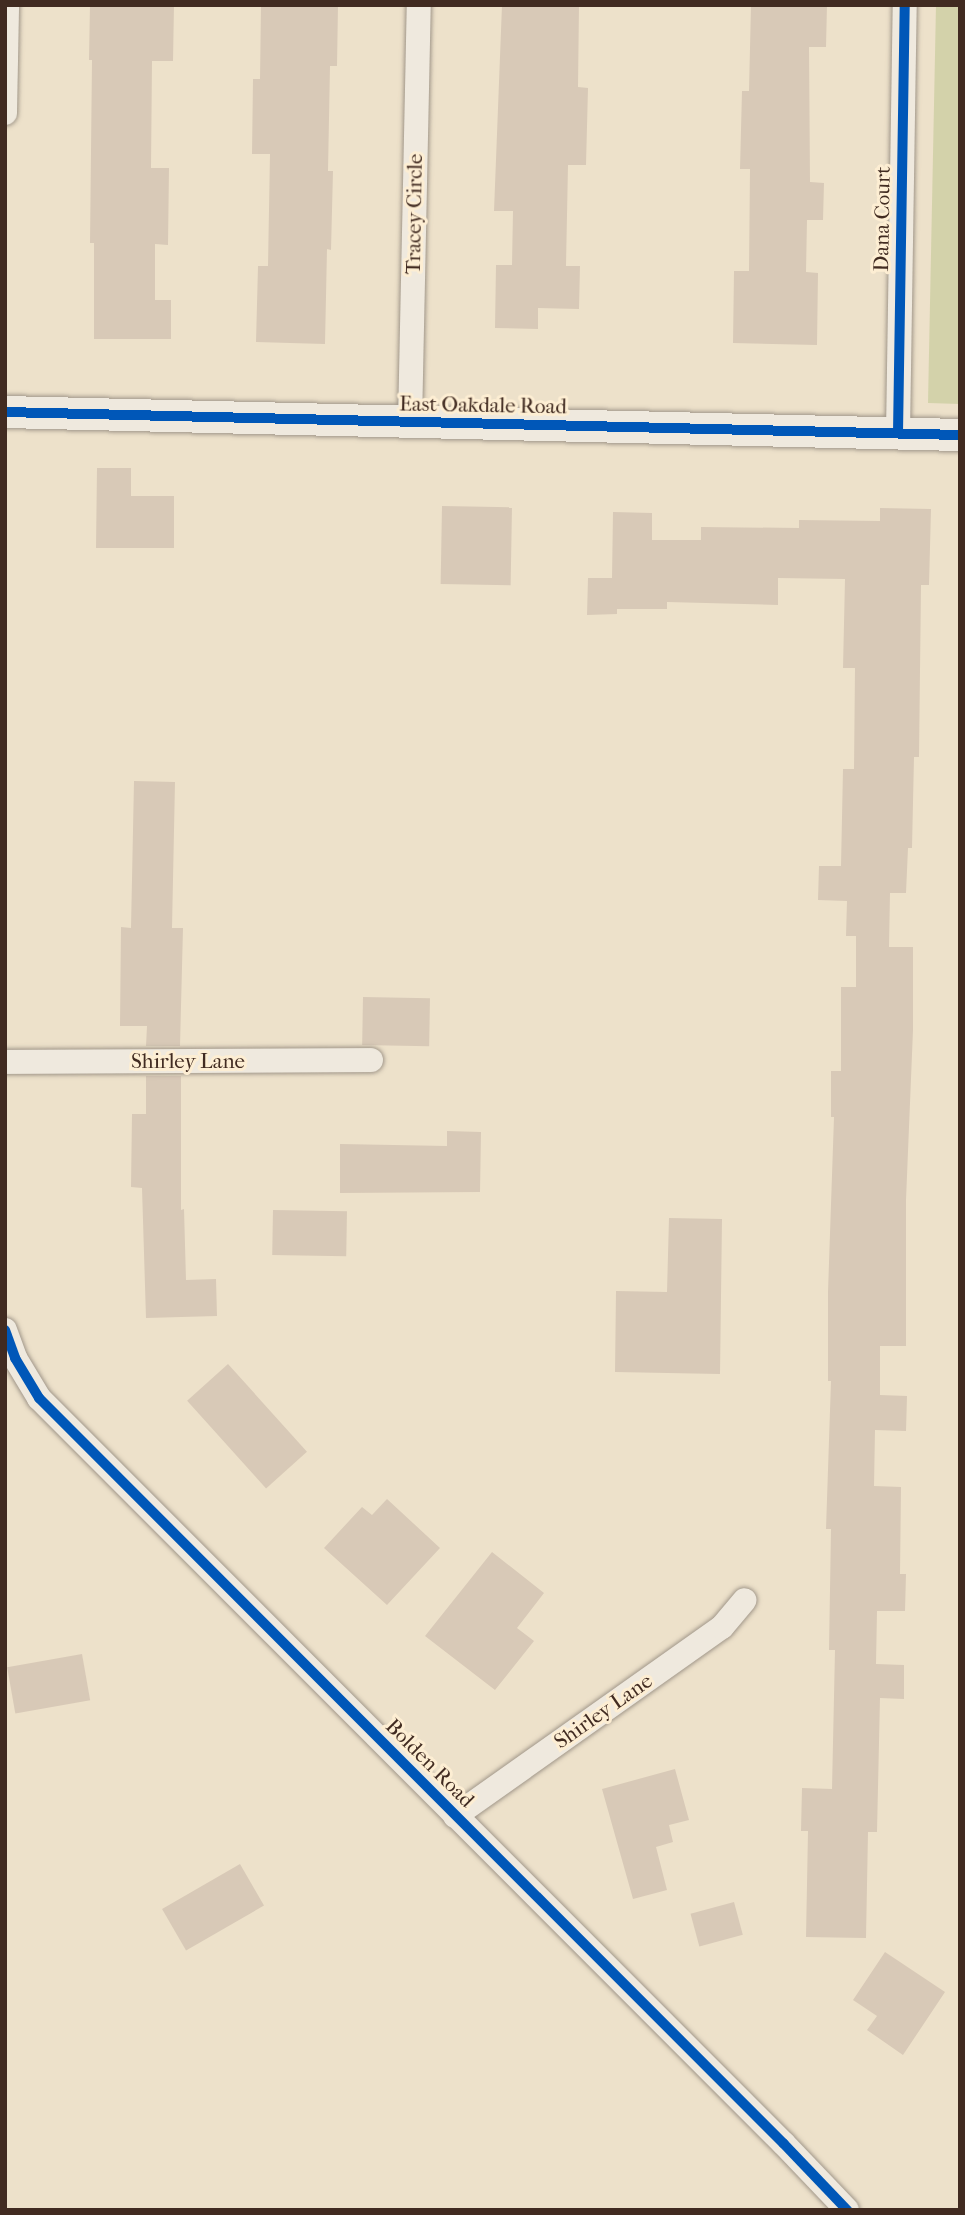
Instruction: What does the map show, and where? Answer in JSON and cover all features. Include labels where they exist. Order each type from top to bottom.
[{"type":"street","points":[[5,113],[7,5]]},
{"type":"street","name":"Tracey Circle","points":[[410,423],[419,5]]},
{"type":"street","name":"Dana Court","points":[[898,433],[905,5]]},
{"type":"street","name":"East Oakdale Road","points":[[5,412],[960,435]]},
{"type":"street","name":"Shirley Lane","points":[[5,1062],[371,1060]]},
{"type":"street","name":"Bolden Road","points":[[5,1330],[15,1358],[39,1398],[847,2210]]},
{"type":"street","name":"Shirley Lane","points":[[455,1816],[722,1627],[746,1600]]},
{"type":"green space","points":[[936,5],[960,5],[960,404],[928,403]]},
{"type":"building","points":[[90,5],[174,5],[173,61],[152,61],[151,168],[169,168],[168,245],[155,244],[155,300],[171,300],[171,339],[94,339],[94,243],[90,243]]},
{"type":"building","points":[[261,5],[338,5],[337,66],[330,66],[328,171],[333,171],[331,250],[327,249],[325,344],[256,342],[258,266],[268,266],[270,154],[252,154],[253,79],[260,79]]},
{"type":"building","points":[[502,5],[579,5],[578,87],[588,88],[586,165],[568,165],[566,266],[580,266],[579,309],[538,308],[538,329],[495,328],[496,265],[512,265],[513,211],[494,211]]},
{"type":"building","points":[[751,5],[827,5],[826,47],[809,47],[810,182],[824,183],[823,220],[807,220],[806,272],[818,273],[817,345],[733,343],[734,271],[749,271],[750,169],[740,169],[742,91],[749,91]]},
{"type":"building","points":[[97,468],[131,468],[131,496],[174,496],[174,548],[96,548]]},
{"type":"building","points":[[442,506],[512,507],[511,585],[441,584]]},
{"type":"building","points":[[880,508],[931,509],[929,585],[921,585],[919,757],[914,757],[912,848],[908,848],[906,893],[890,893],[889,947],[913,947],[913,1030],[906,1200],[906,1346],[880,1346],[880,1395],[907,1396],[906,1431],[875,1430],[874,1486],[901,1487],[900,1574],[906,1574],[905,1611],[877,1611],[876,1664],[904,1665],[904,1699],[880,1698],[877,1832],[868,1832],[866,1938],[806,1937],[808,1831],[801,1831],[802,1788],[832,1789],[835,1650],[829,1650],[831,1529],[826,1529],[831,1381],[828,1381],[828,1292],[834,1117],[831,1117],[831,1071],[841,1071],[841,987],[856,987],[856,936],[846,936],[847,901],[818,900],[819,866],[841,866],[843,769],[854,769],[855,668],[843,668],[845,579],[778,578],[778,605],[667,602],[667,609],[617,609],[617,614],[587,615],[588,578],[612,578],[613,512],[652,513],[652,540],[701,540],[701,527],[799,528],[799,520],[880,521]]},
{"type":"building","points":[[134,781],[175,782],[172,928],[183,928],[180,1046],[146,1046],[147,1026],[120,1026],[121,927],[131,928]]},
{"type":"building","points":[[363,997],[430,998],[429,1046],[362,1045]]},
{"type":"building","points":[[146,1076],[181,1076],[181,1210],[184,1209],[186,1280],[216,1279],[217,1316],[146,1318],[142,1188],[131,1187],[132,1114],[146,1114]]},
{"type":"building","points":[[447,1131],[481,1132],[480,1192],[340,1193],[340,1144],[447,1146]]},
{"type":"building","points":[[273,1210],[347,1211],[346,1256],[272,1255]]},
{"type":"building","points":[[669,1218],[722,1219],[720,1374],[615,1372],[616,1291],[667,1292]]},
{"type":"building","points":[[228,1364],[307,1452],[266,1488],[187,1401]]},
{"type":"building","points":[[387,1499],[440,1548],[387,1605],[324,1548],[362,1507],[372,1515]]},
{"type":"building","points":[[492,1552],[544,1593],[517,1628],[534,1641],[495,1690],[425,1636]]},
{"type":"building","points":[[82,1654],[90,1700],[15,1713],[7,1667]]},
{"type":"building","points":[[675,1769],[689,1820],[669,1825],[673,1842],[656,1847],[667,1890],[633,1899],[602,1789]]},
{"type":"building","points":[[240,1864],[264,1906],[186,1951],[162,1909]]},
{"type":"building","points":[[734,1902],[743,1935],[699,1946],[691,1914]]},
{"type":"building","points":[[885,1952],[945,1992],[903,2055],[867,2030],[877,2016],[853,2000]]},
{"type":"cycle path","points":[[898,433],[905,5]]},
{"type":"cycle path","points":[[5,412],[960,435]]},
{"type":"cycle path","points":[[5,1330],[15,1358],[39,1398],[847,2210]]}]
